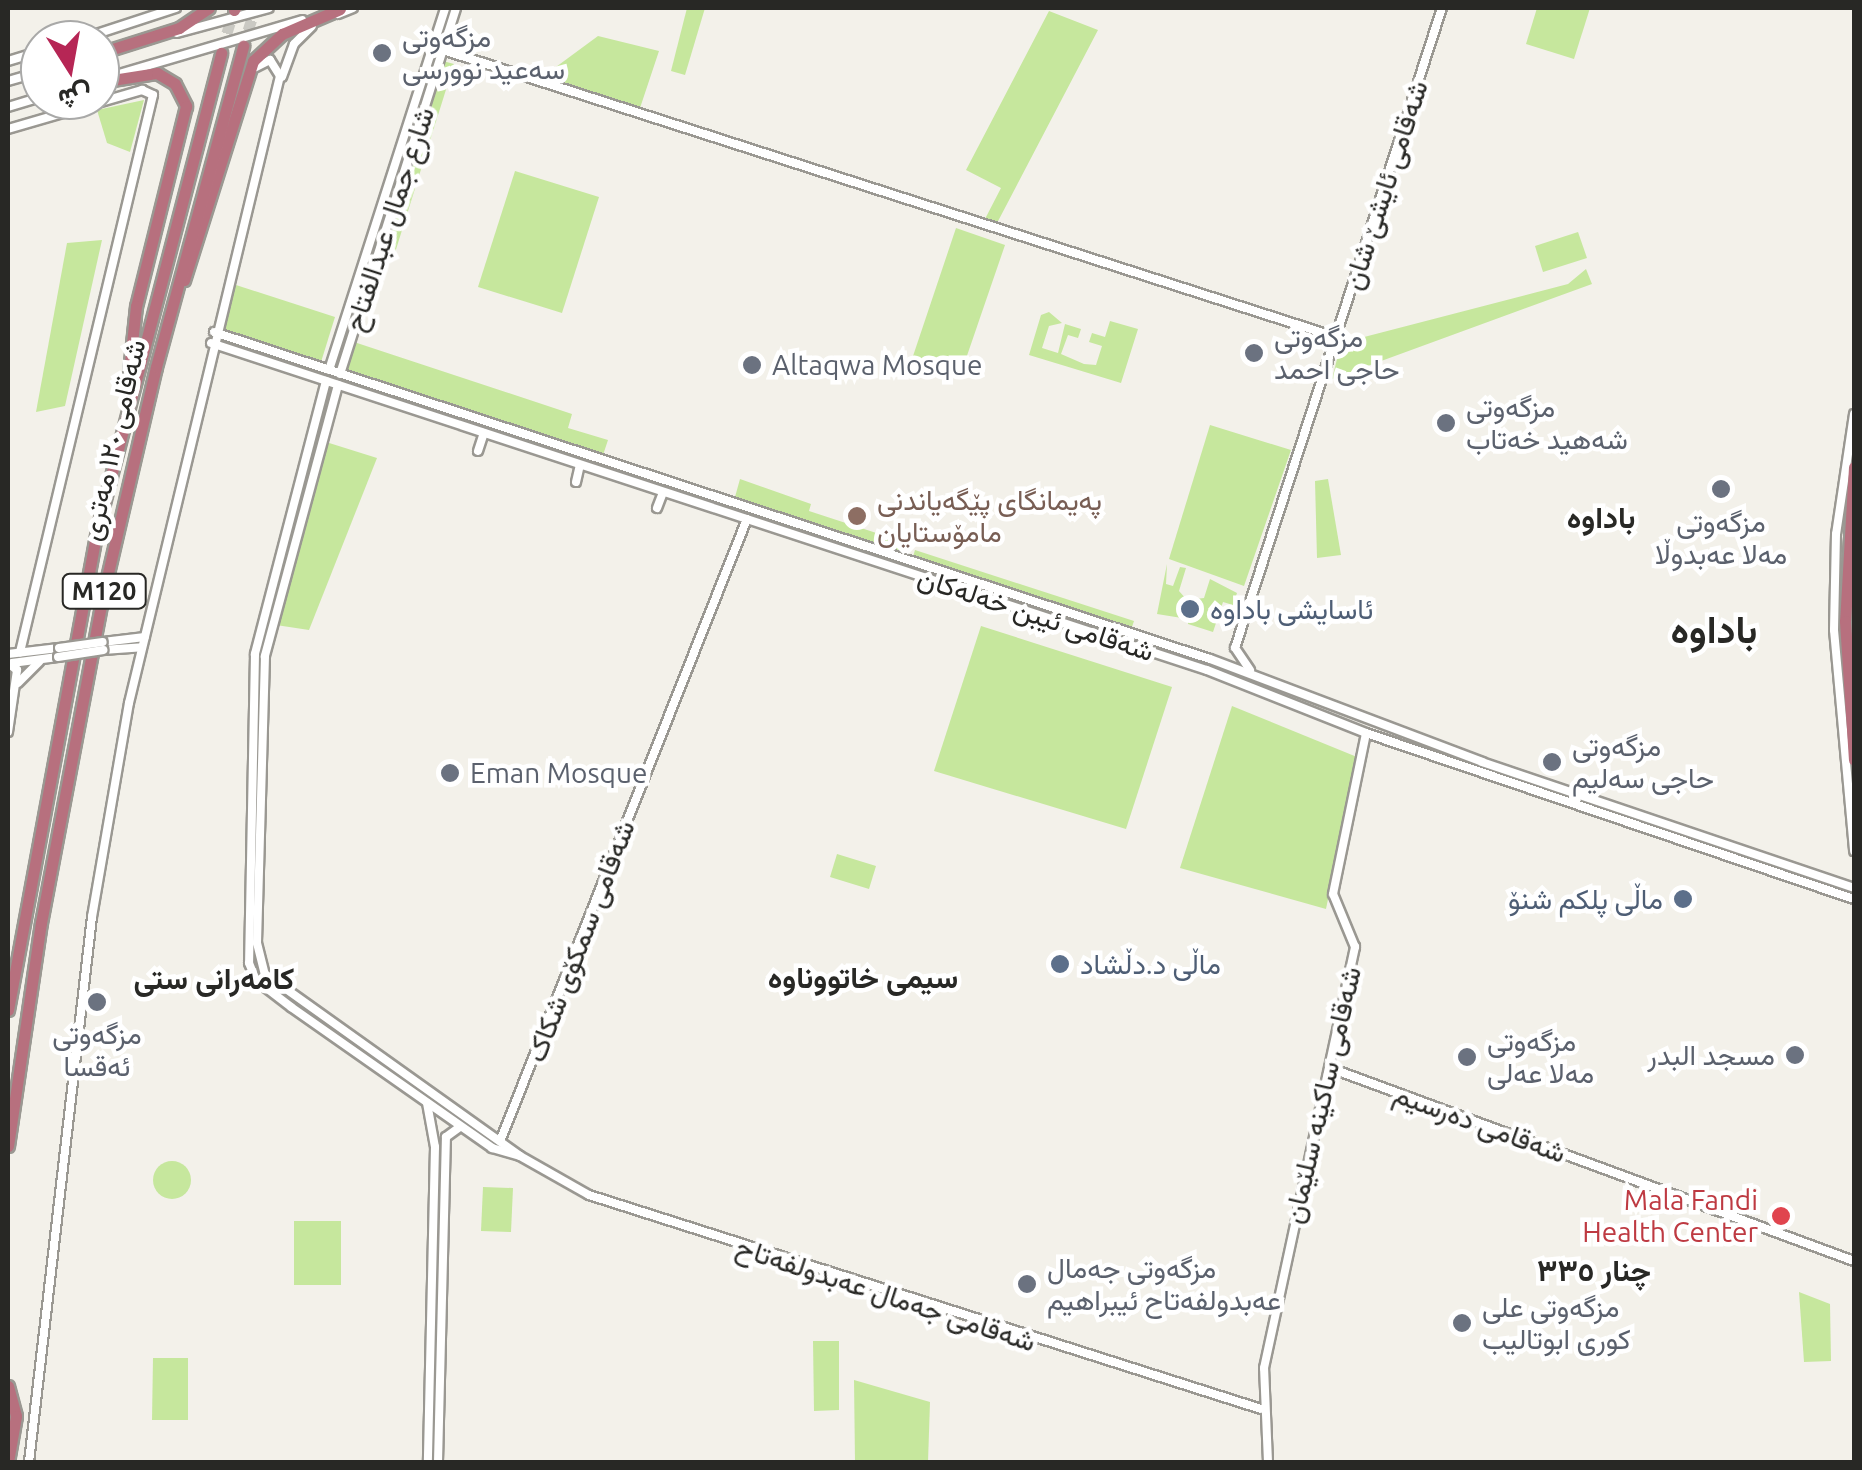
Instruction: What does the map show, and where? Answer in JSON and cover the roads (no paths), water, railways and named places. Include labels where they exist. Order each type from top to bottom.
[{"type":"highway","points":[[120,47],[179,28],[208,8]]},
{"type":"highway","points":[[137,443],[233,121],[260,52],[282,34],[347,8]]},
{"type":"highway","name":"شەقامی ١٢٠ مەتری","points":[[8,1146],[67,775],[137,443],[243,46]]},
{"type":"highway","name":"شەقامی ١٢٠ مەتری","points":[[8,1010],[64,688],[129,395],[221,53]]},
{"type":"highway","points":[[120,78],[157,73],[175,84],[186,106],[136,306],[129,395]]},
{"type":"highway","points":[[1854,468],[1844,510],[1840,641],[1854,760]]},
{"type":"highway","points":[[1838,700],[1850,713]]},
{"type":"highway","points":[[8,1386],[16,1416],[8,1462]]},
{"type":"street","points":[[120,26],[176,8]]},
{"type":"street","points":[[120,49],[269,8]]},
{"type":"street","points":[[120,75],[347,8]]},
{"type":"street","points":[[273,105],[297,40],[347,8]]},
{"type":"street","name":"شارع جمال عبدالفتاح","points":[[340,374],[446,8]]},
{"type":"street","name":"شارع جمال عبدالفتاح","points":[[329,370],[456,8]]},
{"type":"street","name":"شەقامی ئایشێ شان","points":[[1236,648],[1442,8]]},
{"type":"street","points":[[443,50],[1336,337]]},
{"type":"street","points":[[29,1462],[92,917],[143,642],[214,332],[280,70],[264,60],[233,121]]},
{"type":"street","points":[[8,129],[142,90],[153,93],[20,652]]},
{"type":"street","name":"شەقامی ئیبن خەلەکان","points":[[214,332],[1210,658],[1579,800],[1854,899]]},
{"type":"street","name":"شەقامی ئیبن خەلەکان","points":[[212,343],[1188,663],[1366,733],[1854,888]]},
{"type":"street","name":"شەقامی جەمال عەبدولفەتاح","points":[[326,380],[255,654],[246,950],[256,980],[398,1076],[502,1140],[520,1156]]},
{"type":"street","name":"شەقامی جەمال عەبدولفەتاح","points":[[338,385],[265,656],[258,960],[270,980],[422,1098],[497,1150],[520,1156],[621,1208],[1261,1409]]},
{"type":"street","points":[[1844,510],[1854,414]]},
{"type":"street","points":[[478,451],[484,433]]},
{"type":"street","points":[[542,452],[546,442]]},
{"type":"street","points":[[576,482],[580,465]]},
{"type":"street","points":[[657,508],[663,492]]},
{"type":"street","name":"شەقامی سمکۆی شکاک","points":[[502,1140],[746,519]]},
{"type":"street","points":[[824,544],[827,534]]},
{"type":"street","points":[[838,549],[841,538]]},
{"type":"street","points":[[28,626],[38,650]]},
{"type":"street","points":[[1840,641],[1838,700],[1854,851]]},
{"type":"street","points":[[8,654],[143,642]]},
{"type":"street","points":[[1210,658],[1236,648],[1257,676]]},
{"type":"street","points":[[8,663],[46,658],[59,652]]},
{"type":"street","points":[[1188,663],[1191,653]]},
{"type":"street","points":[[16,687],[46,658]]},
{"type":"street","points":[[8,663],[17,669],[8,732]]},
{"type":"street","points":[[1280,697],[1285,686]]},
{"type":"street","name":"شەقامی ساکینە سلێمان","points":[[1268,1462],[1261,1409],[1274,1311],[1355,947],[1333,894],[1366,733]]},
{"type":"street","name":"شەقامی دەرسیم","points":[[1330,1068],[1854,1261]]},
{"type":"street","points":[[422,1098],[434,1129],[428,1462]]},
{"type":"street","points":[[438,1462],[446,1137],[463,1127]]},
{"type":"street","points":[[430,1357],[441,1357]]},
{"type":"tunnel","points":[[243,46],[255,8]]},
{"type":"tunnel","points":[[222,49],[234,10]]},
{"type":"place","name":"مزگەوتی سەعید نوورسی","points":[[382,53]]},
{"type":"place","name":"مزگەوتی حاجی احمد","points":[[1254,353]]},
{"type":"place","name":"Altaqwa Mosque","points":[[752,365]]},
{"type":"place","name":"مزگەوتی شەهید خەتاب","points":[[1446,423]]},
{"type":"place","name":"مزگەوتی مەلا عەبدوڵا","points":[[1721,489]]},
{"type":"place","name":"پەیمانگای پێگەیاندنی مامۆستایان","points":[[857,516]]},
{"type":"place","name":"ئاسايشى باداوه","points":[[1190,609]]},
{"type":"place","name":"مزگەوتی حاجی سەلیم","points":[[1552,762]]},
{"type":"place","name":"Eman Mosque","points":[[450,773]]},
{"type":"place","name":"ماڵی پلکم شنۆ","points":[[1683,899]]},
{"type":"place","name":"ماڵی د.دڵشاد","points":[[1060,964]]},
{"type":"place","name":"مزگەوتی ئەقسا","points":[[97,1002]]},
{"type":"place","name":"مسجد البدر","points":[[1795,1055]]},
{"type":"place","name":"مزگەوتی مەلا عەلی","points":[[1467,1057]]},
{"type":"place","name":"Mala Fandi Health Center","points":[[1781,1216]]},
{"type":"place","name":"مزگەوتی جەمال عەبدولفەتاح ئیبراهیم","points":[[1027,1284]]},
{"type":"place","name":"مزگەوتی علی کوری ابوتالیب","points":[[1462,1323]]},
{"type":"district","name":"باداوە","points":[[1601,517]]},
{"type":"district","name":"باداوە","points":[[1714,630]]},
{"type":"district","name":"سیمی خاتووناوه","points":[[863,977]]},
{"type":"district","name":"كامه‌رانی ستی","points":[[214,978]]},
{"type":"district","name":"چنار ٣٣٥","points":[[1594,1270]]}]
